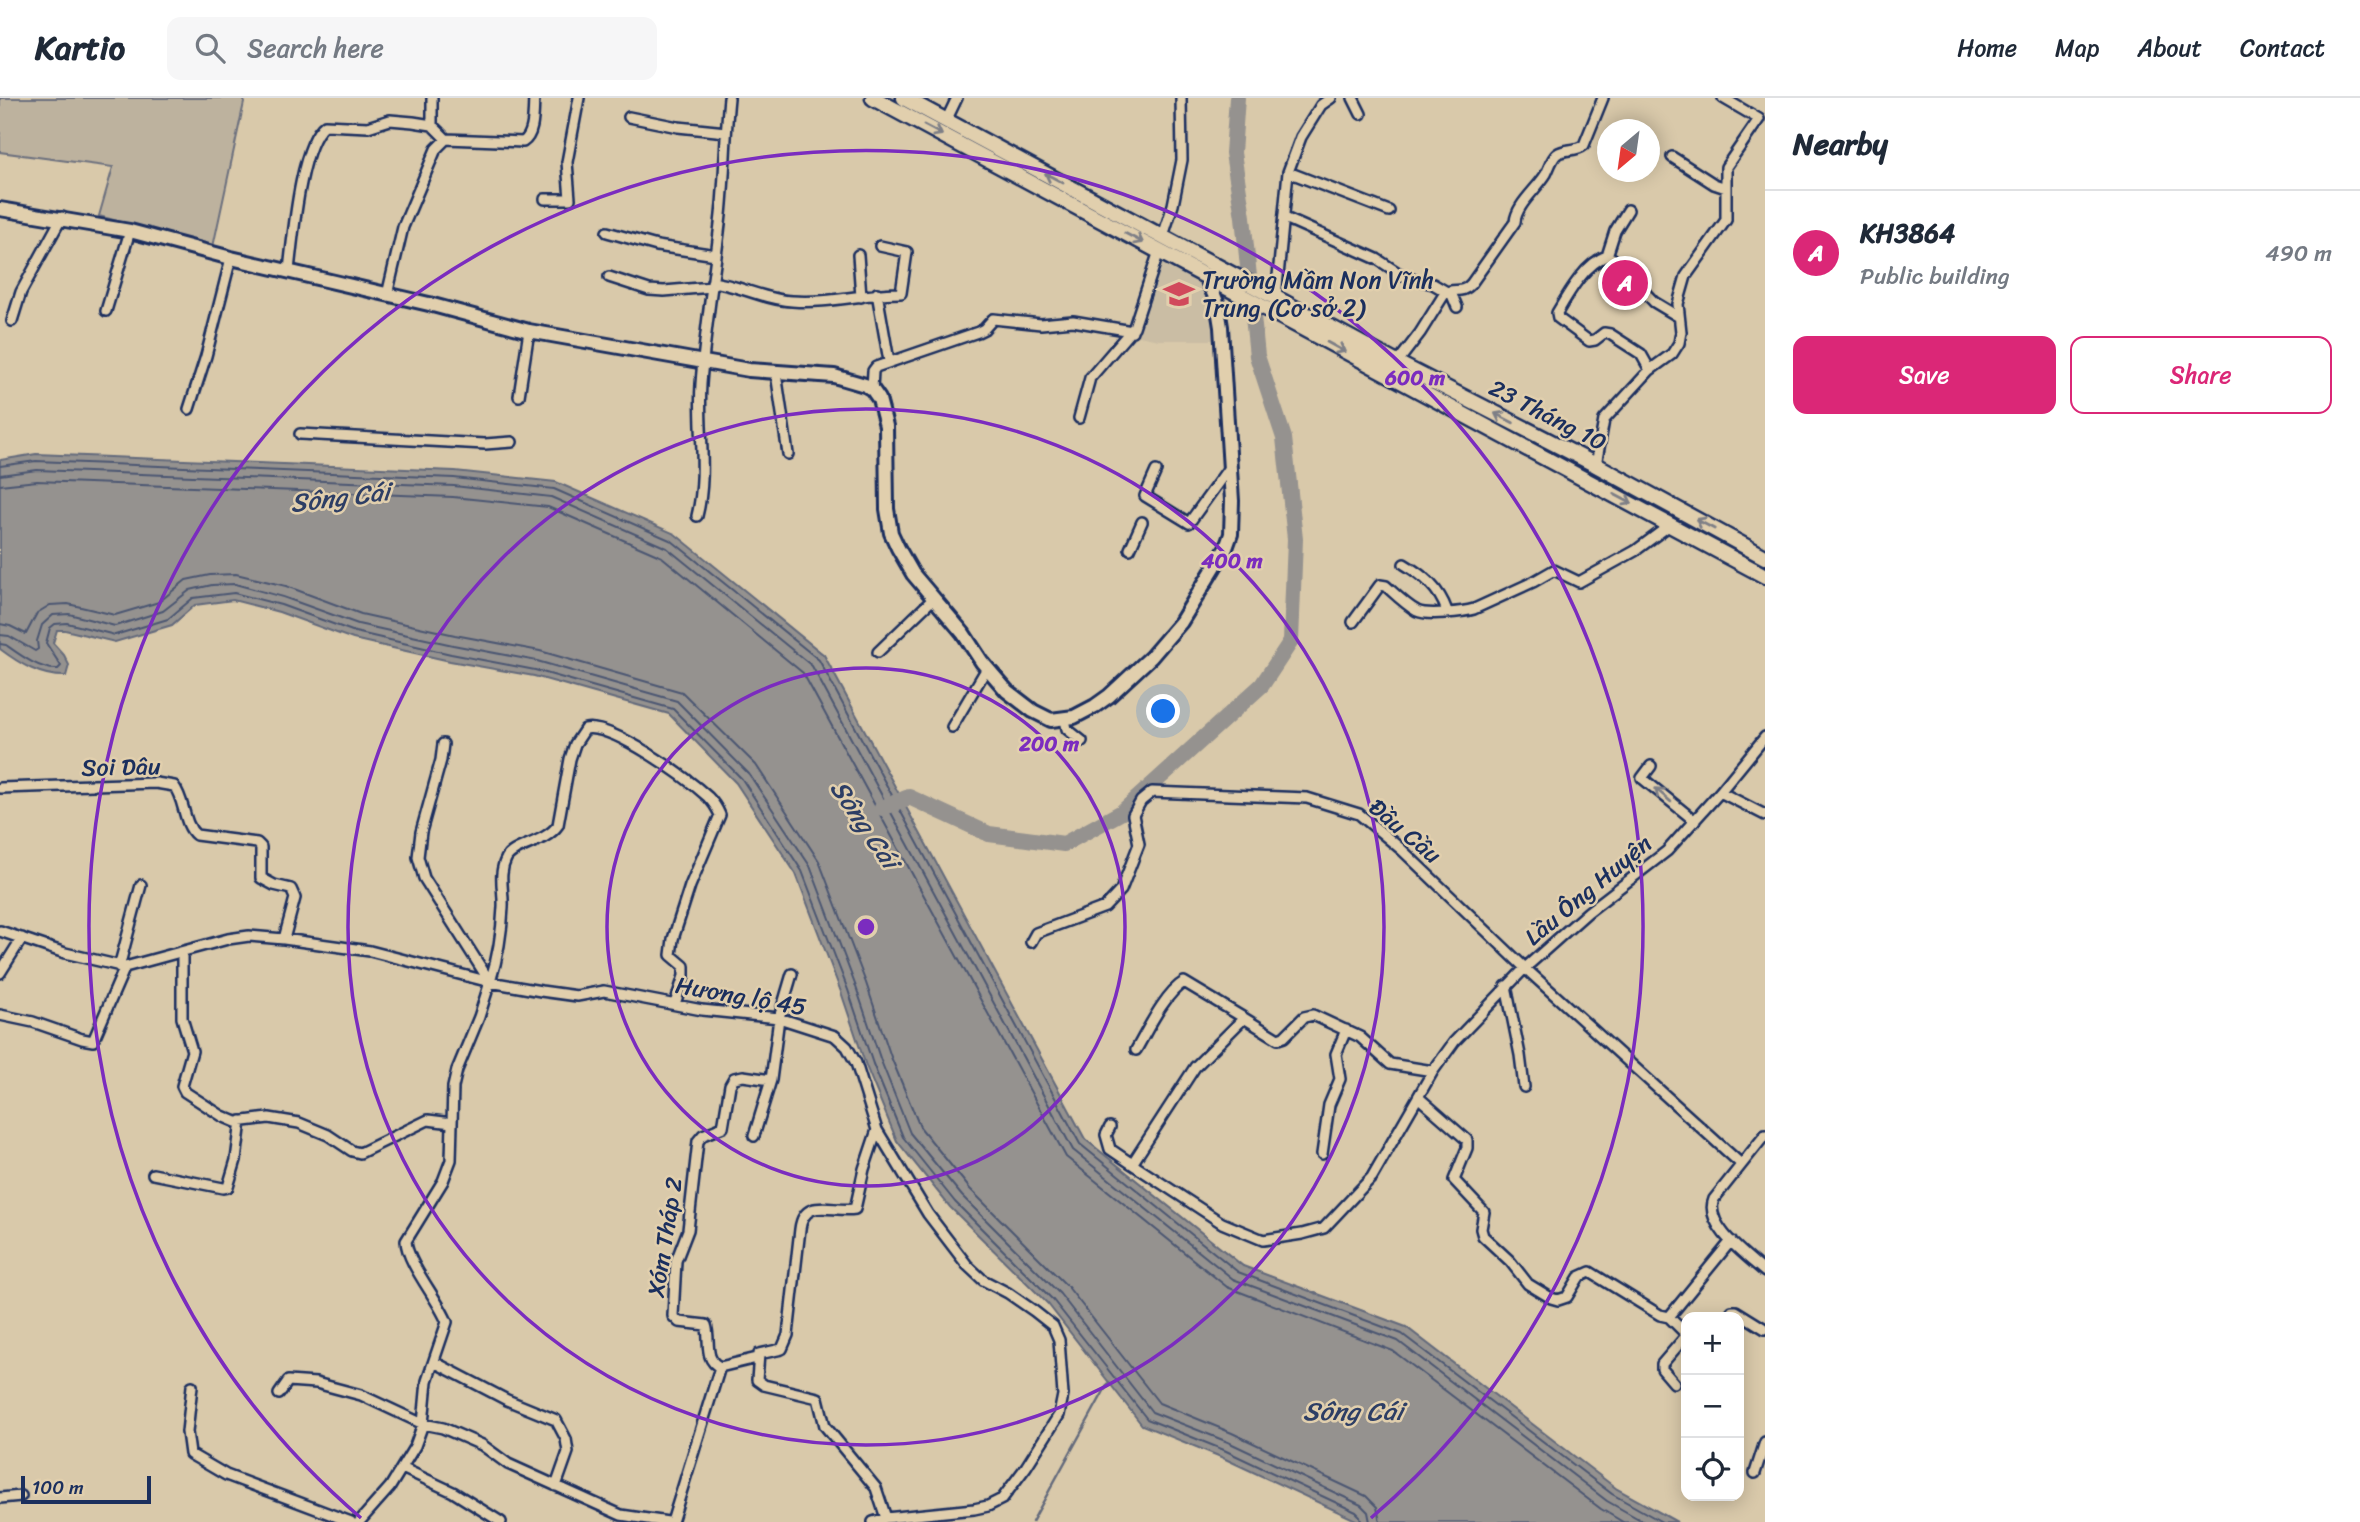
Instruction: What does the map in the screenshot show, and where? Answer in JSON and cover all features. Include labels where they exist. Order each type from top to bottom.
[{"type":"main road","points":[[873,98],[1208,277]]},
{"type":"main road","points":[[904,98],[1163,236],[1159,251]]},
{"type":"main road","name":"23 Tháng 10","points":[[1163,236],[1396,363],[1596,465],[1765,557]]},
{"type":"main road","name":"23 Tháng 10","points":[[1208,277],[1765,576]]},
{"type":"main road","points":[[1588,480],[1596,465]]},
{"type":"street","points":[[432,98],[432,125]]},
{"type":"street","points":[[289,270],[299,194],[318,130],[324,125],[368,127],[390,120],[432,125],[446,139],[523,142],[529,138],[534,98]]},
{"type":"street","points":[[545,200],[570,199],[568,162],[579,98]]},
{"type":"street","points":[[697,516],[703,480],[700,414],[703,362],[726,157],[729,98]]},
{"type":"street","points":[[947,121],[957,98]]},
{"type":"street","points":[[1163,236],[1173,205],[1182,160],[1181,98]]},
{"type":"street","points":[[1274,296],[1285,218],[1288,172],[1301,136],[1321,106],[1331,98]]},
{"type":"street","points":[[1353,98],[1361,114]]},
{"type":"street","points":[[1285,218],[1377,259],[1403,276],[1429,282],[1447,291],[1462,291],[1471,284],[1515,222],[1516,213],[1543,178],[1556,155],[1584,145],[1603,98]]},
{"type":"street","points":[[1596,465],[1604,420],[1650,370],[1672,354],[1679,343],[1679,297],[1688,271],[1726,220],[1726,167],[1762,121],[1723,98]]},
{"type":"street","points":[[629,117],[678,127],[726,132]]},
{"type":"street","points":[[387,295],[409,213],[436,149],[446,139]]},
{"type":"street","points":[[1672,158],[1714,184],[1726,188]]},
{"type":"street","points":[[1288,172],[1389,211]]},
{"type":"street","points":[[0,209],[130,231],[529,331],[776,373],[834,376],[872,389],[882,405],[887,426],[887,509],[891,533],[913,574],[1007,691],[1032,711],[1051,720],[1065,720],[1085,712],[1109,696],[1151,657],[1192,606],[1230,538],[1232,502],[1221,327],[1217,302],[1208,277]]},
{"type":"street","points":[[1607,256],[1615,231],[1628,210]]},
{"type":"street","points":[[12,321],[22,292],[62,218]]},
{"type":"street","points":[[106,311],[130,231]]},
{"type":"street","points":[[607,232],[657,246],[716,255]]},
{"type":"street","points":[[609,277],[649,290],[664,292],[712,285],[788,301],[901,293],[907,252],[880,247]]},
{"type":"street","points":[[1079,418],[1090,378],[1132,331],[1159,251]]},
{"type":"street","points":[[858,255],[861,297]]},
{"type":"street","points":[[1650,370],[1641,354],[1610,334],[1604,333],[1589,341],[1558,318],[1560,306],[1585,272],[1602,257],[1607,256],[1654,302],[1679,317]]},
{"type":"street","points":[[189,409],[206,356],[231,258]]},
{"type":"street","points":[[1447,291],[1457,307]]},
{"type":"street","points":[[1396,363],[1420,333],[1447,291]]},
{"type":"street","points":[[877,293],[889,361]]},
{"type":"street","points":[[872,389],[873,371],[876,367],[978,332],[992,319],[1041,324],[1073,321],[1132,331]]},
{"type":"street","points":[[519,396],[529,331]]},
{"type":"street","points":[[776,373],[788,454]]},
{"type":"street","points":[[300,434],[485,444],[512,442]]},
{"type":"street","points":[[1156,471],[1145,496],[1189,523],[1228,469]]},
{"type":"street","points":[[1130,549],[1142,522]]},
{"type":"street","points":[[1353,622],[1380,585],[1418,611],[1447,611],[1474,609],[1554,570],[1581,582],[1635,551],[1670,525]]},
{"type":"street","points":[[1404,564],[1431,583],[1447,611]]},
{"type":"street","points":[[878,652],[933,599]]},
{"type":"street","points":[[952,727],[987,668]]},
{"type":"street","points":[[1065,720],[1067,729],[1082,741]]},
{"type":"street","points":[[359,1522],[390,1487],[415,1446],[422,1424],[426,1381],[447,1322],[434,1294],[413,1263],[406,1241],[443,1181],[451,1160],[453,1087],[490,982],[501,933],[501,875],[505,860],[510,853],[551,835],[558,825],[575,744],[585,729],[592,728],[613,734],[658,760],[709,798],[720,815],[690,886],[673,939],[671,955],[684,966],[684,976],[675,1004]]},
{"type":"street","name":"Lầu Ông Huyện","points":[[1110,1127],[1105,1135],[1109,1147],[1222,1223],[1269,1240],[1302,1234],[1327,1225],[1372,1177],[1433,1071],[1454,1042],[1525,968],[1619,887],[1660,857],[1695,821],[1765,737]]},
{"type":"street","points":[[443,744],[421,832],[418,857],[424,878],[490,982]]},
{"type":"street","points":[[1651,766],[1642,778],[1695,821]]},
{"type":"street","name":"Soi Dâu","points":[[0,788],[156,783],[174,786],[182,797],[190,831],[196,835],[257,843],[261,848],[261,878],[291,890],[295,898],[284,939]]},
{"type":"street","name":"Đầu Cầu","points":[[1031,942],[1036,933],[1105,907],[1121,891],[1139,844],[1133,815],[1141,801],[1152,792],[1307,798],[1353,811],[1373,824],[1447,891],[1525,968],[1741,1164]]},
{"type":"street","points":[[1720,792],[1765,815]]},
{"type":"street","points":[[0,1015],[33,1022],[93,1041],[122,967],[141,886]]},
{"type":"street","name":"Hương lộ 45","points":[[0,931],[65,953],[122,967],[228,939],[249,936],[284,939],[370,951],[490,982],[577,996],[604,991],[702,1010],[779,1018],[828,1033],[847,1047],[856,1063],[877,1130],[928,1214],[971,1270],[1020,1300],[1053,1326],[1061,1347],[1061,1410],[1049,1432],[1002,1499],[974,1509],[886,1518],[873,1522]]},
{"type":"street","points":[[0,973],[22,938]]},
{"type":"street","points":[[182,952],[181,1018],[192,1051],[182,1086],[185,1092],[207,1107],[229,1119],[241,1121],[269,1118],[299,1123],[360,1153],[428,1120],[452,1123]]},
{"type":"street","points":[[754,1136],[771,1080],[779,1018],[792,974]]},
{"type":"street","points":[[1136,1050],[1156,1016],[1181,983],[1190,984],[1278,1039],[1309,1016],[1317,1016],[1365,1040],[1390,1064],[1433,1071]]},
{"type":"street","points":[[1506,986],[1524,1087]]},
{"type":"street","points":[[1132,1164],[1195,1067],[1244,1018]]},
{"type":"street","points":[[1322,1154],[1329,1105],[1340,1079],[1336,1054],[1346,1030]]},
{"type":"street","name":"Xóm Tháp 2","points":[[720,1367],[713,1363],[710,1357],[706,1325],[679,1322],[673,1316],[676,1261],[688,1230],[699,1138],[723,1127],[730,1085],[734,1078],[743,1076],[771,1080]]},
{"type":"street","points":[[1418,1097],[1467,1140],[1455,1183],[1484,1212],[1481,1230],[1483,1236],[1510,1261],[1528,1284],[1551,1298],[1561,1299],[1567,1297],[1579,1278],[1590,1272],[1660,1315],[1669,1317],[1681,1330]]},
{"type":"street","points":[[153,1174],[228,1187],[236,1160],[241,1121]]},
{"type":"street","points":[[877,1130],[863,1169],[855,1209],[811,1209],[803,1216],[787,1341],[782,1349],[761,1352],[757,1358],[757,1380],[818,1399],[829,1431],[873,1485],[886,1518]]},
{"type":"street","points":[[1765,1135],[1711,1206],[1713,1218],[1731,1241],[1765,1272]]},
{"type":"street","points":[[1669,1317],[1731,1241]]},
{"type":"street","points":[[1744,1316],[1765,1329]]},
{"type":"street","points":[[1674,1383],[1662,1364],[1681,1341]]},
{"type":"street","points":[[279,1394],[288,1381],[297,1380],[344,1389],[394,1409],[422,1424],[443,1428],[482,1445],[509,1464],[624,1519],[670,1522],[720,1367],[757,1358]]},
{"type":"street","points":[[434,1362],[507,1400],[556,1420],[566,1439],[568,1452],[556,1486]]},
{"type":"street","points":[[192,1386],[187,1432],[190,1454],[226,1475],[351,1522]]},
{"type":"street","points":[[1755,1473],[1765,1443]]},
{"type":"street","points":[[402,1468],[453,1492],[501,1522]]},
{"type":"street","points":[[0,1498],[21,1496]]},
{"type":"shaded area","points":[[0,98],[245,98],[213,247],[99,216],[113,167],[0,152]]},
{"type":"shaded area","name":"Trường Mầm Non Vĩnh Trung (Cơ sở 2)","points":[[1162,264],[1206,285],[1214,304],[1216,340],[1159,340],[1134,335],[1156,268]]},
{"type":"water","name":"Sông Cái","points":[[36,454],[455,471],[556,482],[675,534],[824,655],[1085,1139],[1243,1266],[1406,1327],[1617,1489],[1677,1522],[1360,1522],[1221,1457],[1142,1425],[1048,1304],[950,1207],[897,1141],[866,1066],[796,874],[736,783],[669,714],[534,676],[450,661],[353,639],[279,612],[233,600],[195,605],[172,625],[115,642],[57,630],[53,643],[69,665],[66,676],[31,668],[0,649],[0,460]]},
{"type":"waterway","points":[[882,808],[909,797],[989,834],[1064,844],[1122,812],[1262,685],[1291,641],[1295,539],[1284,438],[1257,356],[1243,217],[1233,153],[1237,98]]},
{"type":"waterway","points":[[1032,1522],[1109,1382]]},
{"type":"place","name":"KH3864","points":[[1625,283]]},
{"type":"place","name":"Trường Mầm Non Vĩnh Trung (Cơ sở 2)","points":[[1179,294]]}]
